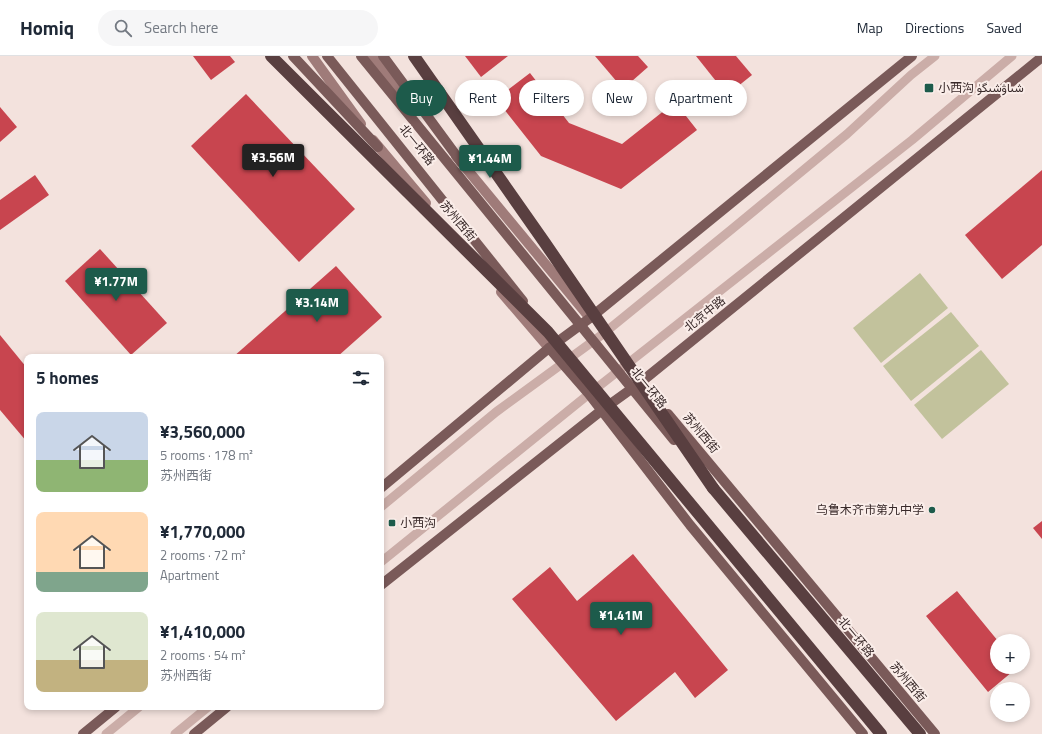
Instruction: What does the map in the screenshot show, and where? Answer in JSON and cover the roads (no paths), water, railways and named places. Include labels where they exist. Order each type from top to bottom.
[{"type":"highway","points":[[271,56],[548,332]]},
{"type":"highway","points":[[414,56],[550,249],[713,488]]},
{"type":"highway","name":"北一环路","points":[[548,332],[881,734]]},
{"type":"highway","name":"北一环路","points":[[713,488],[920,734]]},
{"type":"main road","points":[[293,56],[378,147]]},
{"type":"main road","name":"苏州西街","points":[[312,56],[378,147],[589,394],[690,525],[863,734]]},
{"type":"main road","name":"北一环路","points":[[327,56],[548,332]]},
{"type":"main road","name":"北一环路","points":[[361,56],[713,488]]},
{"type":"main road","name":"苏州西街","points":[[372,56],[628,364],[641,382],[935,734]]},
{"type":"main road","points":[[383,56],[461,162]]},
{"type":"main road","points":[[384,486],[549,348],[590,318],[912,56]]},
{"type":"main road","name":"北京中路","points":[[384,583],[602,410],[641,382],[1042,58]]},
{"type":"main road","points":[[83,734],[112,710]]},
{"type":"main road","points":[[194,734],[224,710]]},
{"type":"lane","points":[[384,505],[496,412],[603,334],[726,234],[847,134],[911,75],[935,56]]},
{"type":"lane","points":[[384,560],[589,394],[906,144],[1012,56]]},
{"type":"lane","points":[[106,734],[135,710]]},
{"type":"lane","points":[[175,734],[204,710]]},
{"type":"place","name":"小西沟 شىاۋشىگۈ","points":[[929,88]]},
{"type":"place","name":"乌鲁木齐市第九中学","points":[[932,510]]},
{"type":"place","name":"小西沟","points":[[392,523]]}]
